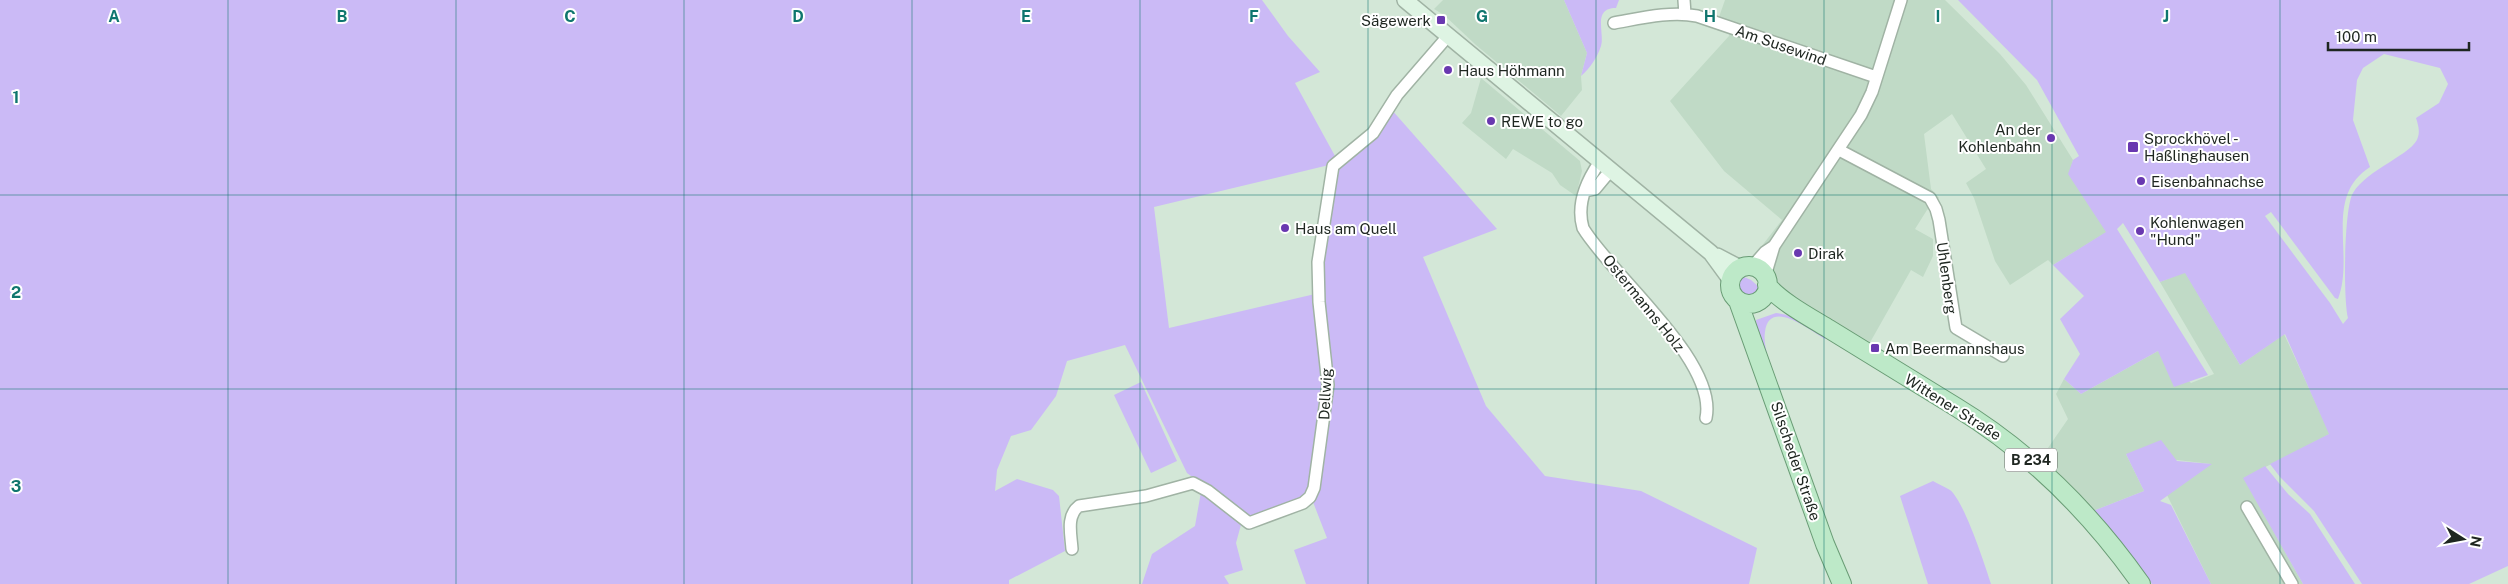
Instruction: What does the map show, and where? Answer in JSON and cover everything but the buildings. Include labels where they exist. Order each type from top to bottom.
[{"type":"main road","name":"Wittener Straße","points":[[1405,0],[1711,253],[1751,275],[1808,317],[1957,407],[2024,454],[2067,495],[2141,584]]},
{"type":"main road","points":[[1751,275],[1765,294],[1751,302],[1730,292],[1751,275]]},
{"type":"main road","name":"Wittener Straße","points":[[1751,302],[1768,302],[1808,317]]},
{"type":"main road","name":"Silscheder Straße","points":[[1751,302],[1752,337],[1805,488],[1842,584]]},
{"type":"street","points":[[1684,0],[1685,14]]},
{"type":"street","points":[[1751,275],[1774,246],[1861,115],[1876,77],[1901,0]]},
{"type":"street","name":"Am Susewind","points":[[1614,22],[1685,14],[1876,77]]},
{"type":"street","name":"Dellwig","points":[[1072,549],[1070,522],[1074,510],[1079,506],[1146,496],[1193,483],[1208,491],[1249,523],[1292,509],[1310,497],[1316,479],[1328,396],[1327,364],[1318,302],[1318,262],[1333,166],[1373,132],[1402,88],[1448,36]]},
{"type":"street","name":"Uhlenberg","points":[[1839,150],[1930,198],[1934,203],[1939,220],[1956,328],[2003,356]]},
{"type":"street","name":"Ostermanns Holz","points":[[1605,167],[1587,180],[1580,213],[1583,228],[1683,352],[1706,400],[1706,418]]},
{"type":"street","points":[[2247,507],[2292,584]]},
{"type":"shaded area","points":[[0,0],[1262,0],[1288,36],[1320,72],[1295,83],[1335,156],[1329,165],[1154,207],[1169,328],[1315,294],[1327,382],[1309,497],[1253,518],[1239,511],[1187,473],[1125,345],[1067,361],[1056,396],[1031,430],[1011,436],[997,470],[995,491],[1017,479],[1053,490],[1059,496],[1065,551],[1009,580],[1009,584],[0,584]]},
{"type":"shaded area","points":[[1443,0],[1564,0],[1587,53],[1581,76],[1582,90],[1561,116],[1476,45],[1444,15],[1434,9]]},
{"type":"shaded area","points":[[1564,0],[1619,0],[1616,8],[1604,12],[1601,22],[1601,46],[1593,62],[1581,76],[1587,53]]},
{"type":"shaded area","points":[[1725,0],[1945,0],[2000,54],[2026,85],[2073,160],[2069,174],[2107,232],[2053,265],[2048,260],[2010,285],[1995,261],[1974,198],[1966,183],[1986,169],[1952,114],[1924,134],[1931,189],[1939,198],[1927,210],[1915,229],[1933,239],[1933,256],[1923,277],[1911,270],[1868,346],[1747,265],[1782,220],[1724,171],[1670,101],[1729,36],[1733,22],[1719,17]]},
{"type":"shaded area","points":[[1958,0],[2508,0],[2508,566],[2469,584],[2362,584],[2314,511],[2280,477],[2270,464],[2329,434],[2285,334],[2240,365],[2185,273],[2160,282],[2123,223],[2117,229],[2208,375],[2174,387],[2158,351],[2081,394],[2064,379],[2080,354],[2060,319],[2084,296],[2053,265],[2106,232],[2068,174],[2073,160],[2079,156],[2037,80]],"holes":[[[2384,54],[2440,68],[2448,84],[2439,103],[2416,118],[2419,132],[2415,143],[2408,150],[2368,177],[2353,193],[2348,216],[2345,254],[2345,293],[2348,318],[2343,324],[2330,303],[2265,216],[2271,212],[2335,298],[2338,299],[2344,264],[2344,210],[2348,194],[2356,179],[2370,167],[2353,120],[2357,80],[2363,68]]]},
{"type":"shaded area","points":[[1481,78],[1580,161],[1582,171],[1576,196],[1560,185],[1552,173],[1513,149],[1506,159],[1462,123],[1471,113]]},
{"type":"shaded area","points":[[1391,109],[1497,229],[1423,257],[1486,406],[1545,476],[1641,491],[1757,548],[1749,584],[1306,584],[1294,550],[1327,538],[1313,502],[1319,486],[1330,378],[1322,306],[1321,256],[1337,169]]},
{"type":"shaded area","points":[[2185,272],[2240,365],[2284,334],[2330,434],[2244,478],[2303,584],[2211,584],[2167,495],[2211,464],[2126,454],[2144,491],[2093,511],[2041,458],[2068,419],[2056,394],[2064,379],[2081,394],[2158,351],[2191,383],[2214,374],[2160,282]]},
{"type":"shaded area","points":[[1742,276],[1751,280],[1759,287],[1754,294],[1747,296],[1740,293],[1737,286]]},
{"type":"shaded area","points":[[1776,313],[1796,319],[1826,338],[1791,319],[1774,317],[1768,322],[1765,332],[1765,346],[1770,370],[1757,334],[1756,320]]},
{"type":"shaded area","points":[[1141,382],[1177,461],[1151,473],[1114,395]]},
{"type":"shaded area","points":[[2161,440],[2177,461],[2212,464],[2160,501],[2171,505],[2211,584],[2152,584],[2093,511],[2144,491],[2126,454]]},
{"type":"shaded area","points":[[2265,466],[2288,494],[2310,514],[2355,584],[2303,584],[2243,478]]},
{"type":"shaded area","points":[[1933,481],[1950,490],[1956,496],[1974,534],[1991,584],[1928,584],[1900,496]]},
{"type":"shaded area","points":[[1201,492],[1242,521],[1236,543],[1243,570],[1224,576],[1229,584],[1142,584],[1152,554],[1195,526]]},
{"type":"place","name":"Sägewerk","points":[[1441,20]]},
{"type":"place","name":"Haus Höhmann","points":[[1448,70]]},
{"type":"place","name":"REWE to go","points":[[1491,121]]},
{"type":"place","name":"An der Kohlenbahn","points":[[2051,138]]},
{"type":"place","name":"Sprockhövel - Haßlinghausen","points":[[2133,147]]},
{"type":"place","name":"Eisenbahnachse","points":[[2141,181]]},
{"type":"place","name":"Haus am Quell","points":[[1285,228]]},
{"type":"place","name":"Kohlenwagen \"Hund\"","points":[[2140,231]]},
{"type":"place","name":"Dirak","points":[[1798,253]]},
{"type":"place","name":"Am Beermannshaus","points":[[1875,348]]}]
